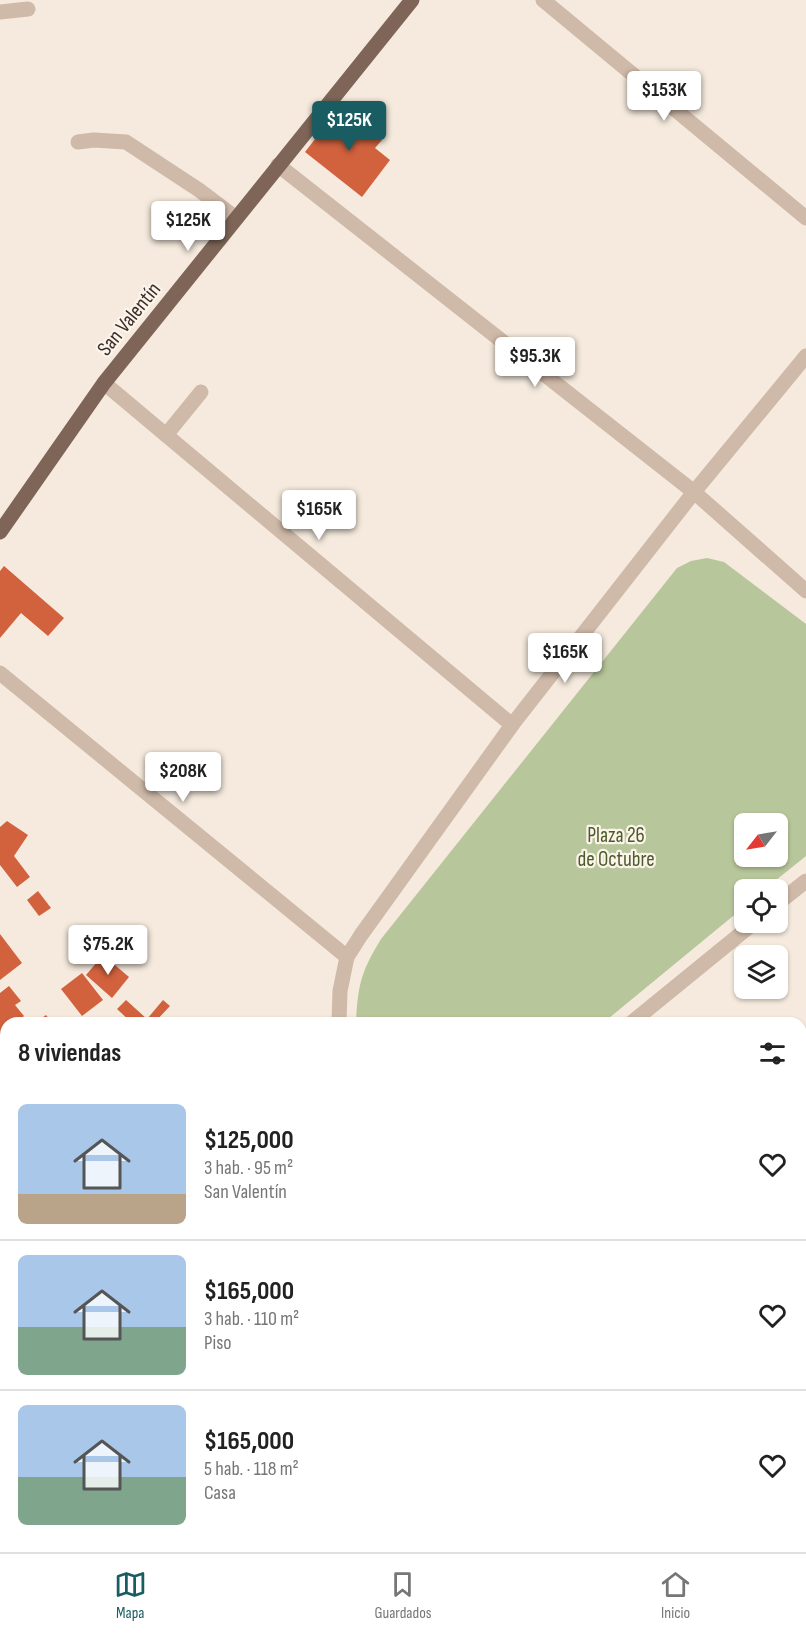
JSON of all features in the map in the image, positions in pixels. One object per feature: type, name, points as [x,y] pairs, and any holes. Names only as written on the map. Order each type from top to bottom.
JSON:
[{"type":"main road","name":"San Valentín","points":[[0,532],[104,383],[412,0]]},
{"type":"street","points":[[543,0],[806,218]]},
{"type":"street","points":[[0,12],[28,9]]},
{"type":"street","points":[[78,142],[94,140],[126,142],[199,190],[236,218]]},
{"type":"street","points":[[278,165],[694,492],[806,591]]},
{"type":"street","points":[[339,1017],[340,992],[347,957],[512,725],[694,492],[806,356]]},
{"type":"street","points":[[104,383],[512,725]]},
{"type":"street","points":[[166,435],[201,392]]},
{"type":"street","points":[[0,673],[347,957]]},
{"type":"street","points":[[788,895],[806,881]]},
{"type":"street","points":[[639,1017],[742,933]]},
{"type":"green space","name":"Plaza 26 de Octubre","points":[[707,558],[724,562],[806,624],[806,856],[777,879],[734,879],[734,915],[610,1017],[356,1017],[362,979],[381,939],[677,568],[691,561]]},
{"type":"building","points":[[339,108],[382,140],[375,148],[390,160],[362,197],[305,152]]},
{"type":"building","points":[[4,566],[64,618],[48,636],[21,613],[0,638],[0,571]]},
{"type":"building","points":[[7,821],[28,835],[14,856],[30,877],[17,887],[0,865],[0,827]]},
{"type":"building","points":[[38,891],[51,908],[39,916],[27,900]]},
{"type":"building","points":[[0,934],[22,963],[0,980]]},
{"type":"building","points":[[103,955],[129,977],[112,998],[86,975]]},
{"type":"building","points":[[82,973],[103,1000],[82,1016],[61,989]]},
{"type":"building","points":[[9,986],[21,1001],[15,1005],[24,1016],[0,1017],[0,993]]},
{"type":"building","points":[[126,1000],[145,1017],[126,1017],[117,1009]]},
{"type":"building","points":[[163,1000],[170,1006],[160,1017],[149,1017]]}]
